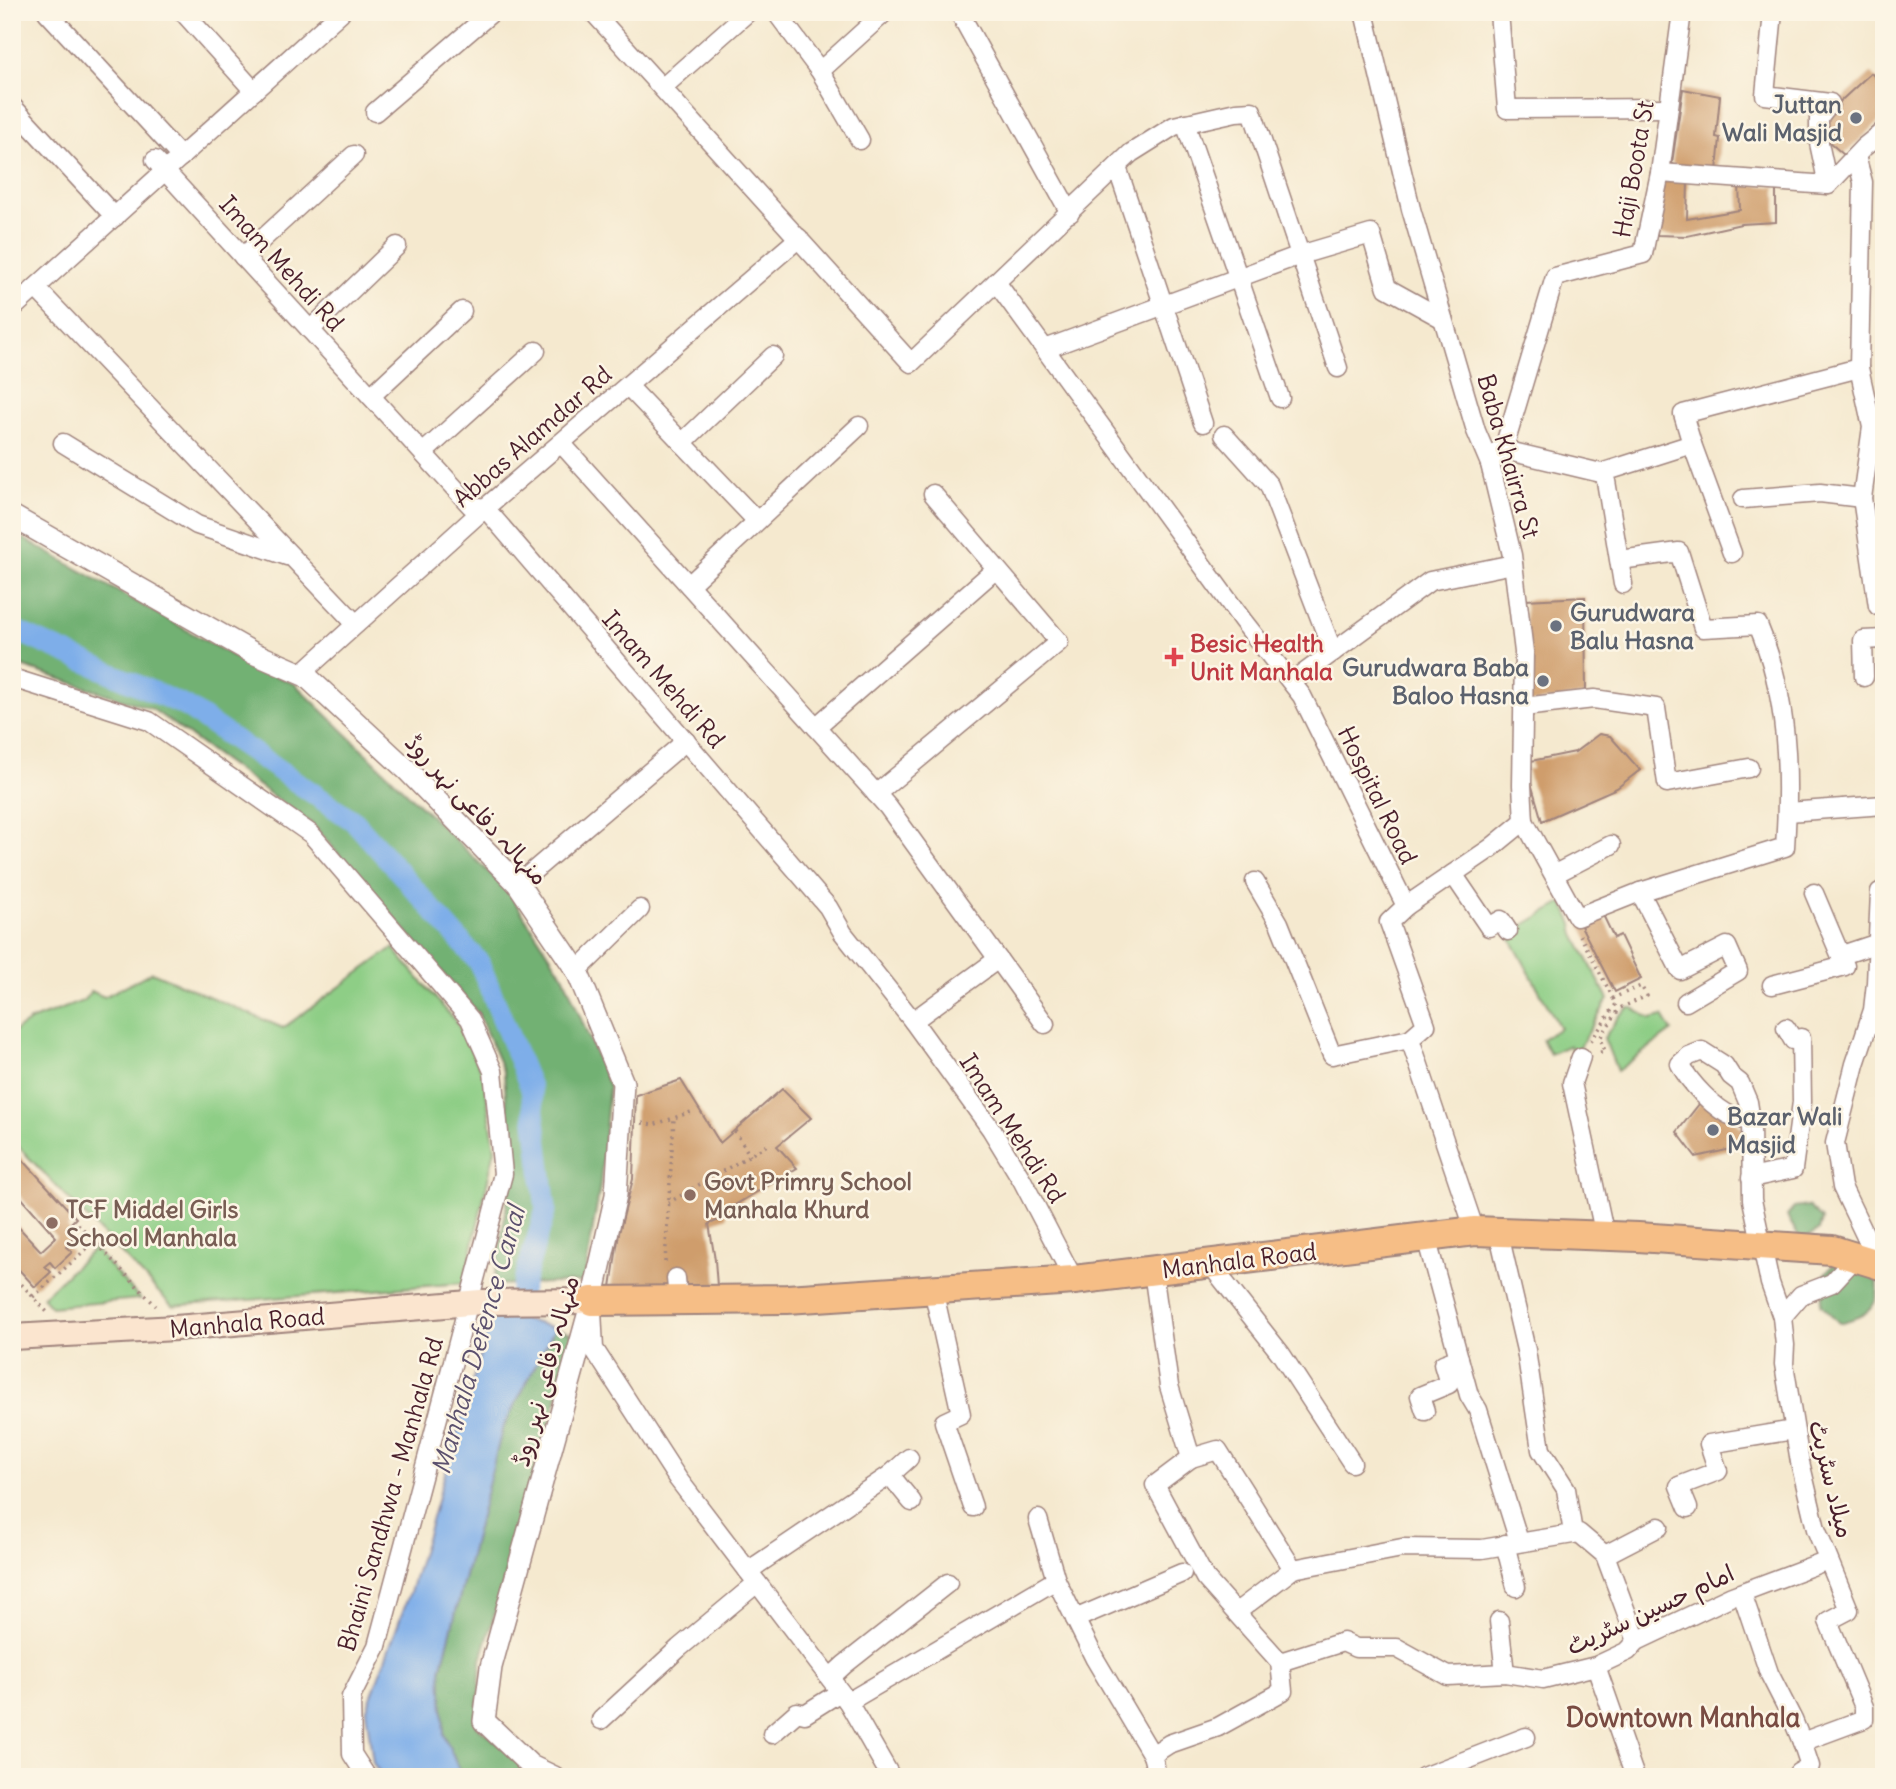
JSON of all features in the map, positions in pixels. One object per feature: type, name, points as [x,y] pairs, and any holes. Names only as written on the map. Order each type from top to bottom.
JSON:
[{"type":"main road","name":"Manhala Road","points":[[12,1337],[176,1328],[475,1302],[581,1301],[673,1282],[787,1299],[1074,1280],[1486,1231],[1832,1250],[1873,1263]]},
{"type":"street","points":[[47,12],[181,157]]},
{"type":"street","points":[[183,12],[254,91]]},
{"type":"street","points":[[12,309],[114,217],[160,166],[181,157],[341,12]]},
{"type":"street","points":[[375,113],[492,12]]},
{"type":"street","points":[[593,12],[911,363],[1131,153],[1174,126],[1252,111],[1338,368]]},
{"type":"street","points":[[662,88],[748,12]]},
{"type":"street","points":[[776,12],[820,71],[860,140]]},
{"type":"street","points":[[820,71],[885,12]]},
{"type":"street","points":[[959,12],[1070,213]]},
{"type":"street","name":"Baba Khairra St","points":[[1364,12],[1411,209],[1443,319],[1476,431],[1495,457],[1524,652],[1524,821]]},
{"type":"street","points":[[1499,12],[1507,109],[1668,108]]},
{"type":"street","name":"Haji Boota St","points":[[1495,457],[1506,441],[1555,277],[1643,254],[1660,173],[1682,12]]},
{"type":"street","points":[[1773,12],[1765,95],[1830,103],[1819,117],[1819,143],[1828,185]]},
{"type":"street","points":[[12,106],[114,217]]},
{"type":"street","points":[[1185,123],[1280,398]]},
{"type":"street","points":[[1828,185],[1884,131]]},
{"type":"street","points":[[243,257],[354,155]]},
{"type":"street","points":[[1856,156],[1863,182],[1859,368],[1878,429],[1863,498],[1878,606],[1884,606]]},
{"type":"street","name":"Imam Mehdi Rd","points":[[160,166],[471,506],[485,508],[828,907],[843,933],[913,1021],[991,1129],[1022,1180],[1074,1280]]},
{"type":"street","points":[[1117,167],[1203,423]]},
{"type":"street","points":[[1660,173],[1828,185]]},
{"type":"street","points":[[1045,349],[1300,255],[1371,234],[1387,288],[1443,319]]},
{"type":"street","name":"Abbas Alamdar Rd","points":[[301,674],[485,508],[799,238]]},
{"type":"street","points":[[310,330],[397,246]]},
{"type":"street","name":"Hospital Road","points":[[996,282],[1243,621],[1302,696],[1406,906]]},
{"type":"street","points":[[36,288],[356,624]]},
{"type":"street","points":[[370,396],[462,311]]},
{"type":"street","points":[[423,453],[536,351]]},
{"type":"street","points":[[682,443],[773,356]]},
{"type":"street","points":[[1732,553],[1683,414],[1859,368]]},
{"type":"street","points":[[628,386],[757,521]]},
{"type":"street","points":[[689,585],[859,426]]},
{"type":"street","points":[[1224,435],[1269,485],[1333,652]]},
{"type":"street","points":[[63,443],[197,525],[292,557]]},
{"type":"street","points":[[561,443],[876,794],[1045,1024]]},
{"type":"street","points":[[1495,457],[1601,473],[1692,444]]},
{"type":"street","points":[[1606,481],[1623,584]]},
{"type":"street","points":[[876,794],[1059,642],[933,494]]},
{"type":"street","points":[[1743,499],[1820,494],[1863,498]]},
{"type":"street","name":"منہالہ دفاعی نہر روڈ","points":[[12,516],[253,653],[306,676],[406,769],[518,884],[577,971],[623,1083],[616,1195],[581,1301],[491,1667],[484,1721],[531,1766],[554,1777]]},
{"type":"street","points":[[1255,882],[1279,923],[1332,1055],[1410,1039],[1426,1025],[1389,922],[1406,906],[1491,848],[1524,821],[1577,917],[1640,892],[1785,847],[1788,812],[1785,720],[1758,625],[1703,628],[1679,552],[1620,561]]},
{"type":"street","points":[[1292,682],[1430,581],[1513,564]]},
{"type":"street","points":[[817,727],[996,569]]},
{"type":"street","points":[[1864,677],[1863,640],[1884,639]]},
{"type":"street","name":"Bhaini Sandhwa - Manhala Rd","points":[[12,678],[149,721],[311,834],[470,1019],[493,1071],[503,1174],[475,1302],[377,1646],[351,1697],[352,1754],[367,1777]]},
{"type":"street","points":[[1523,707],[1594,699],[1656,708],[1667,783],[1749,768]]},
{"type":"street","points":[[518,884],[686,741]]},
{"type":"street","points":[[1788,812],[1884,804]]},
{"type":"street","points":[[1555,874],[1611,845]]},
{"type":"street","points":[[1453,874],[1489,927],[1501,920],[1508,931]]},
{"type":"street","points":[[1782,1317],[1801,1295],[1873,1263],[1842,1187],[1835,1143],[1855,1063],[1873,1010],[1881,941],[1880,892],[1884,890]]},
{"type":"street","points":[[1640,892],[1679,971],[1727,946],[1738,971],[1686,1002]]},
{"type":"street","points":[[1772,985],[1845,966],[1814,893]]},
{"type":"street","points":[[577,971],[640,909]]},
{"type":"street","points":[[1842,955],[1881,941]]},
{"type":"street","points":[[913,1021],[998,959]]},
{"type":"street","points":[[1751,1178],[1793,1168],[1802,1102],[1801,1038],[1793,1040],[1786,1028]]},
{"type":"street","points":[[1410,1039],[1486,1231],[1526,1350],[1541,1450],[1566,1489],[1573,1533]]},
{"type":"street","points":[[1581,1057],[1572,1083],[1605,1236]]},
{"type":"street","name":"میلاد سٹریٹ","points":[[1751,1121],[1752,1200],[1770,1283],[1782,1317],[1784,1364],[1794,1430],[1816,1530],[1849,1610],[1828,1621],[1865,1714],[1864,1719],[1802,1742]]},
{"type":"street","points":[[1426,1237],[1469,1395],[1478,1410],[1512,1543],[1517,1587]]},
{"type":"street","points":[[1210,1264],[1281,1354],[1352,1463]]},
{"type":"street","points":[[1153,1271],[1169,1386],[1191,1458]]},
{"type":"street","points":[[933,1289],[961,1414],[944,1422],[973,1507]]},
{"type":"street","points":[[581,1301],[594,1349],[678,1479],[839,1691],[891,1777]]},
{"type":"street","points":[[1425,1411],[1420,1396],[1450,1384],[1443,1364],[1459,1359]]},
{"type":"street","points":[[1688,1508],[1679,1486],[1718,1471],[1709,1444],[1794,1430]]},
{"type":"street","points":[[1152,1755],[1169,1744],[1218,1727],[1283,1690],[1280,1662],[1205,1578],[1155,1485],[1191,1458],[1218,1450],[1293,1569]]},
{"type":"street","points":[[601,1720],[753,1577],[909,1458]]},
{"type":"street","points":[[890,1475],[912,1502]]},
{"type":"street","points":[[1038,1519],[1056,1580],[1095,1659],[1152,1755],[1155,1766],[1148,1777]]},
{"type":"street","points":[[1605,1555],[1659,1527]]},
{"type":"street","points":[[1238,1611],[1293,1569],[1402,1548],[1482,1549],[1579,1533],[1605,1555],[1637,1641]]},
{"type":"street","name":"امام حسین سٹریٹ","points":[[1280,1662],[1343,1642],[1356,1648],[1398,1648],[1448,1676],[1505,1673],[1543,1679],[1596,1666],[1628,1651],[1637,1641],[1742,1593],[1828,1560]]},
{"type":"street","points":[[1075,1619],[1182,1573]]},
{"type":"street","points":[[772,1734],[796,1713],[805,1714],[839,1691],[1056,1580]]},
{"type":"street","points":[[839,1691],[844,1665],[948,1583]]},
{"type":"street","points":[[1742,1593],[1769,1673],[1802,1742],[1810,1766],[1798,1773],[1799,1777]]},
{"type":"street","points":[[1499,1621],[1505,1673]]},
{"type":"street","points":[[1596,1666],[1635,1777]]},
{"type":"street","points":[[1423,1777],[1527,1737]]},
{"type":"path","points":[[1577,929],[1620,1008]]},
{"type":"path","points":[[1581,1057],[1605,1051],[1600,1038],[1620,1008],[1647,996],[1641,986],[1614,999]]},
{"type":"path","points":[[1581,1057],[1616,1004]]},
{"type":"path","points":[[642,1123],[653,1125],[691,1112]]},
{"type":"path","points":[[673,1282],[668,1203],[674,1118]]},
{"type":"path","points":[[735,1131],[750,1156]]},
{"type":"path","points":[[668,1203],[769,1144]]},
{"type":"path","points":[[78,1224],[176,1328]]},
{"type":"path","points":[[33,1297],[95,1242]]},
{"type":"path","points":[[12,1274],[48,1313]]},
{"type":"green space","points":[[12,532],[247,664],[295,684],[507,890],[564,977],[609,1087],[600,1186],[584,1282],[493,1285],[512,1175],[504,1073],[478,1013],[312,824],[152,709],[12,663]]},
{"type":"green space","points":[[1563,903],[1575,935],[1608,999],[1574,1057],[1570,1045],[1550,1054],[1542,1039],[1560,1028],[1508,934]]},
{"type":"green space","points":[[393,948],[457,1023],[483,1074],[495,1149],[464,1283],[172,1306],[12,1140],[12,1033],[30,1021],[83,1001],[91,991],[104,997],[152,972],[283,1028]]},
{"type":"green space","points":[[1628,1008],[1633,1008],[1651,1019],[1663,1016],[1672,1031],[1617,1071],[1604,1038]]},
{"type":"green space","points":[[1808,1206],[1822,1219],[1819,1230],[1809,1236],[1799,1237],[1787,1216],[1794,1208]]},
{"type":"green space","points":[[94,1249],[140,1299],[51,1307],[42,1297]]},
{"type":"green space","points":[[1834,1263],[1867,1270],[1875,1277],[1878,1288],[1870,1309],[1860,1316],[1839,1323],[1821,1304],[1825,1274]]},
{"type":"green space","points":[[555,1328],[576,1335],[481,1660],[477,1726],[539,1777],[462,1777],[444,1735],[441,1671],[502,1430]]},
{"type":"water","points":[[493,1311],[555,1328],[502,1430],[441,1670],[444,1735],[462,1777],[383,1777],[373,1763],[366,1711],[411,1589]]},
{"type":"building","points":[[1871,73],[1884,86],[1884,117],[1844,155],[1820,134],[1820,120]]},
{"type":"building","points":[[1683,89],[1720,96],[1716,137],[1720,138],[1717,171],[1677,167],[1672,163]]},
{"type":"building","points":[[1658,180],[1688,181],[1687,219],[1740,210],[1739,184],[1776,187],[1776,222],[1741,224],[1687,236],[1657,235]]},
{"type":"building","name":"Gurudwara Balu Hasna","points":[[1585,597],[1586,695],[1529,703],[1525,600]]},
{"type":"building","points":[[1599,734],[1610,736],[1640,770],[1617,788],[1542,821],[1527,769],[1532,769],[1531,761],[1575,752]]},
{"type":"building","points":[[1603,915],[1614,938],[1620,935],[1641,979],[1615,992],[1581,926]]},
{"type":"building","name":"Govt Primry School Manhala Khurd","points":[[681,1080],[720,1143],[782,1089],[811,1118],[777,1146],[797,1168],[725,1211],[727,1217],[709,1224],[717,1286],[611,1287],[619,1233],[633,1179],[636,1095]]},
{"type":"building","points":[[1703,1099],[1747,1131],[1749,1145],[1696,1157],[1677,1132]]},
{"type":"building","points":[[14,1150],[76,1218],[67,1227],[72,1241],[66,1247],[72,1252],[55,1268],[50,1262],[45,1266],[51,1272],[35,1287],[12,1262],[12,1220],[41,1251],[56,1237],[19,1195],[12,1201]]},
{"type":"waterway","name":"Manhala Defence Canal","points":[[12,629],[185,706],[355,822],[479,962],[531,1089],[546,1209],[505,1343]]},
{"type":"place","name":"Juttan Wali Masjid","points":[[1856,118]]},
{"type":"place","name":"Gurudwara Balu Hasna","points":[[1556,626]]},
{"type":"place","name":"Besic Health Unit Manhala","points":[[1174,657]]},
{"type":"place","name":"Gurudwara Baba Baloo Hasna","points":[[1543,681]]},
{"type":"place","name":"Bazar Wali Masjid","points":[[1713,1130]]},
{"type":"place","name":"Govt Primry School Manhala Khurd","points":[[690,1195]]},
{"type":"place","name":"TCF Middel Girls School Manhala","points":[[52,1223]]},
{"type":"district","name":"Downtown Manhala","points":[[1683,1717]]}]
